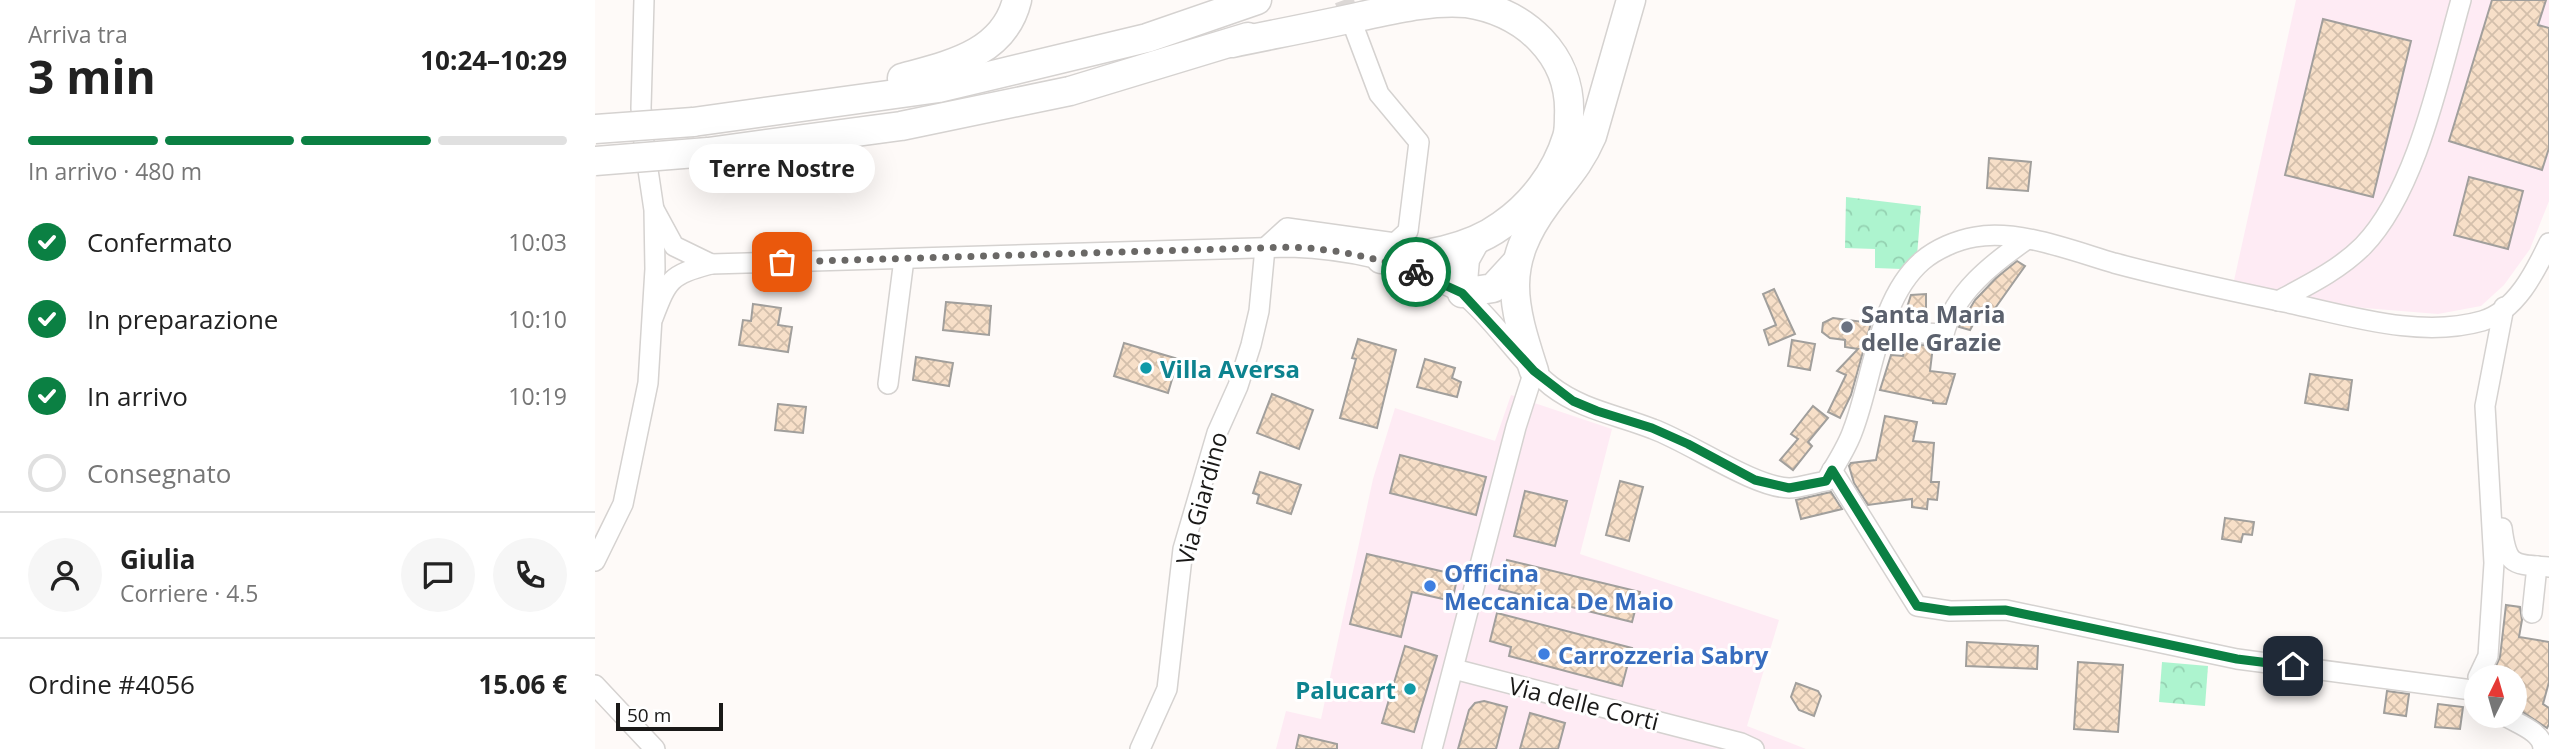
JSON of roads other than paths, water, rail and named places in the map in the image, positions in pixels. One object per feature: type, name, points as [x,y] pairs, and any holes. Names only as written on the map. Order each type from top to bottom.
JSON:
[{"type":"highway","points":[[809,106],[953,63],[985,48],[1012,19],[1017,0]]},
{"type":"highway","points":[[595,129],[693,122],[939,88],[1147,38],[1257,0]]},
{"type":"highway","points":[[1534,371],[1518,323],[1514,292],[1516,263],[1524,240],[1534,223],[1583,157],[1592,136],[1631,0]]},
{"type":"highway","points":[[1232,43],[1437,2],[1464,2],[1485,6],[1532,30],[1550,48],[1565,74],[1570,102],[1568,135],[1560,158],[1530,201],[1501,226],[1475,241],[1416,257],[1381,259]]},
{"type":"highway","points":[[595,161],[708,152],[901,126],[1070,91],[1232,43],[1353,12]]},
{"type":"highway","points":[[1475,241],[1465,259],[1462,293],[1493,288],[1506,277],[1516,263]]},
{"type":"street","points":[[595,561],[623,504],[648,383],[653,318],[655,210],[641,108],[644,0]]},
{"type":"street","points":[[2278,300],[2329,274],[2364,245],[2389,211],[2411,169],[2461,0]]},
{"type":"street","points":[[1265,248],[1287,228],[1395,243],[1408,231],[1419,142],[1379,94],[1353,12]]},
{"type":"street","points":[[655,210],[674,246],[711,264]]},
{"type":"street","points":[[653,318],[665,287],[683,271],[711,264],[1323,248],[1381,259],[1430,276],[1462,293],[1534,371],[1573,401],[1676,439],[1755,480],[1789,488],[1826,481],[1853,431],[1895,298],[1922,261],[1946,246],[1975,237],[2027,240],[2157,275],[2379,321],[2433,328],[2484,320],[2519,297],[2549,243]]},
{"type":"street","points":[[1883,331],[1944,334],[1947,321],[1956,305],[1971,287],[2002,257],[2027,240]]},
{"type":"street","points":[[655,259],[674,246]]},
{"type":"street","name":"Via Giardino","points":[[1140,749],[1167,689],[1183,549],[1217,433],[1238,386],[1251,345],[1259,311],[1265,248]]},
{"type":"street","points":[[655,259],[683,271]]},
{"type":"street","points":[[888,384],[904,259]]},
{"type":"street","points":[[2484,665],[2488,656],[2494,563],[2485,406],[2504,307]]},
{"type":"street","points":[[1432,749],[1516,427],[1534,371]]},
{"type":"street","points":[[1832,470],[1917,606],[1950,611],[2005,610],[2237,659],[2464,684]]},
{"type":"street","points":[[2490,498],[2500,513],[2509,558],[2516,564],[2543,566],[2532,613]]},
{"type":"street","name":"Via delle Corti","points":[[1454,670],[1741,743],[1754,749]]},
{"type":"street","points":[[595,685],[655,749]]},
{"type":"street","points":[[2526,728],[2538,735],[2543,742],[2543,749]]},
{"type":"tunnel","points":[[1344,0],[1353,25]]},
{"type":"place","name":"Terre Nostre","points":[[782,262]]},
{"type":"place","name":"Santa Maria delle Grazie","points":[[1847,327]]},
{"type":"place","name":"Villa Aversa","points":[[1146,368]]},
{"type":"place","name":"Officina Meccanica De Maio","points":[[1430,586]]},
{"type":"place","name":"Carrozzeria Sabry","points":[[1544,654]]},
{"type":"place","name":"Palucart","points":[[1410,689]]}]
